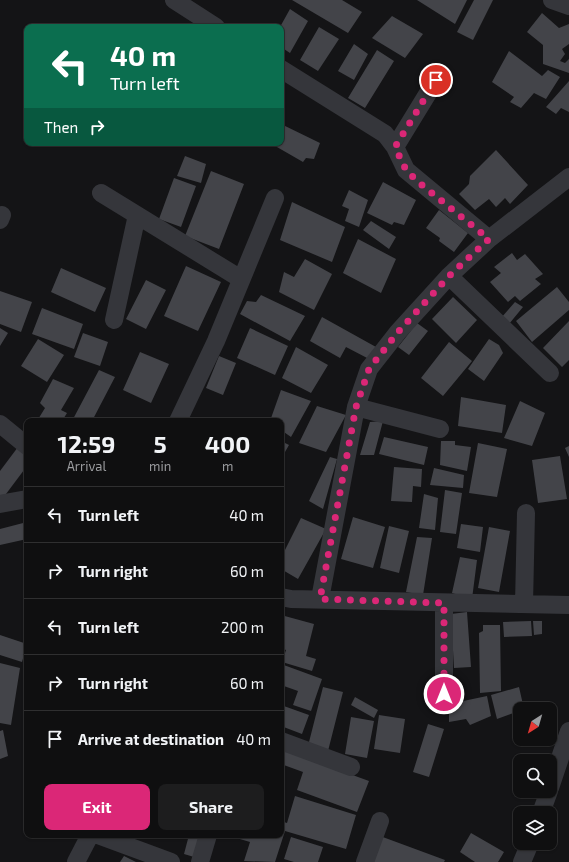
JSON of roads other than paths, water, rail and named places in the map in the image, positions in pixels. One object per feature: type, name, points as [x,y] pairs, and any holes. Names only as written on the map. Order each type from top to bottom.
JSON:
[{"type":"street","points":[[174,0],[211,24]]},
{"type":"street","points":[[552,0],[569,6]]},
{"type":"street","points":[[284,70],[385,134],[395,147],[406,170],[417,181],[489,239]]},
{"type":"street","points":[[395,147],[436,80]]},
{"type":"street","points":[[320,599],[356,407],[369,369],[398,332],[449,276],[489,239],[569,177]]},
{"type":"street","points":[[101,192],[241,279]]},
{"type":"street","points":[[179,418],[216,341],[275,198]]},
{"type":"street","points":[[114,320],[137,214]]},
{"type":"street","points":[[449,276],[550,373]]},
{"type":"street","points":[[356,407],[440,429]]},
{"type":"street","points":[[0,424],[24,444]]},
{"type":"street","points":[[0,504],[24,500]]},
{"type":"street","points":[[524,604],[526,513]]},
{"type":"street","points":[[284,598],[444,603],[569,605]]},
{"type":"street","points":[[444,603],[444,694]]},
{"type":"street","points":[[557,767],[569,731]]},
{"type":"street","points":[[284,742],[351,767]]},
{"type":"street","points":[[364,862],[380,821]]},
{"type":"street","points":[[76,862],[88,838]]},
{"type":"street","points":[[106,838],[171,862]]},
{"type":"street","points":[[200,862],[207,838]]},
{"type":"street","points":[[522,862],[527,850]]}]
